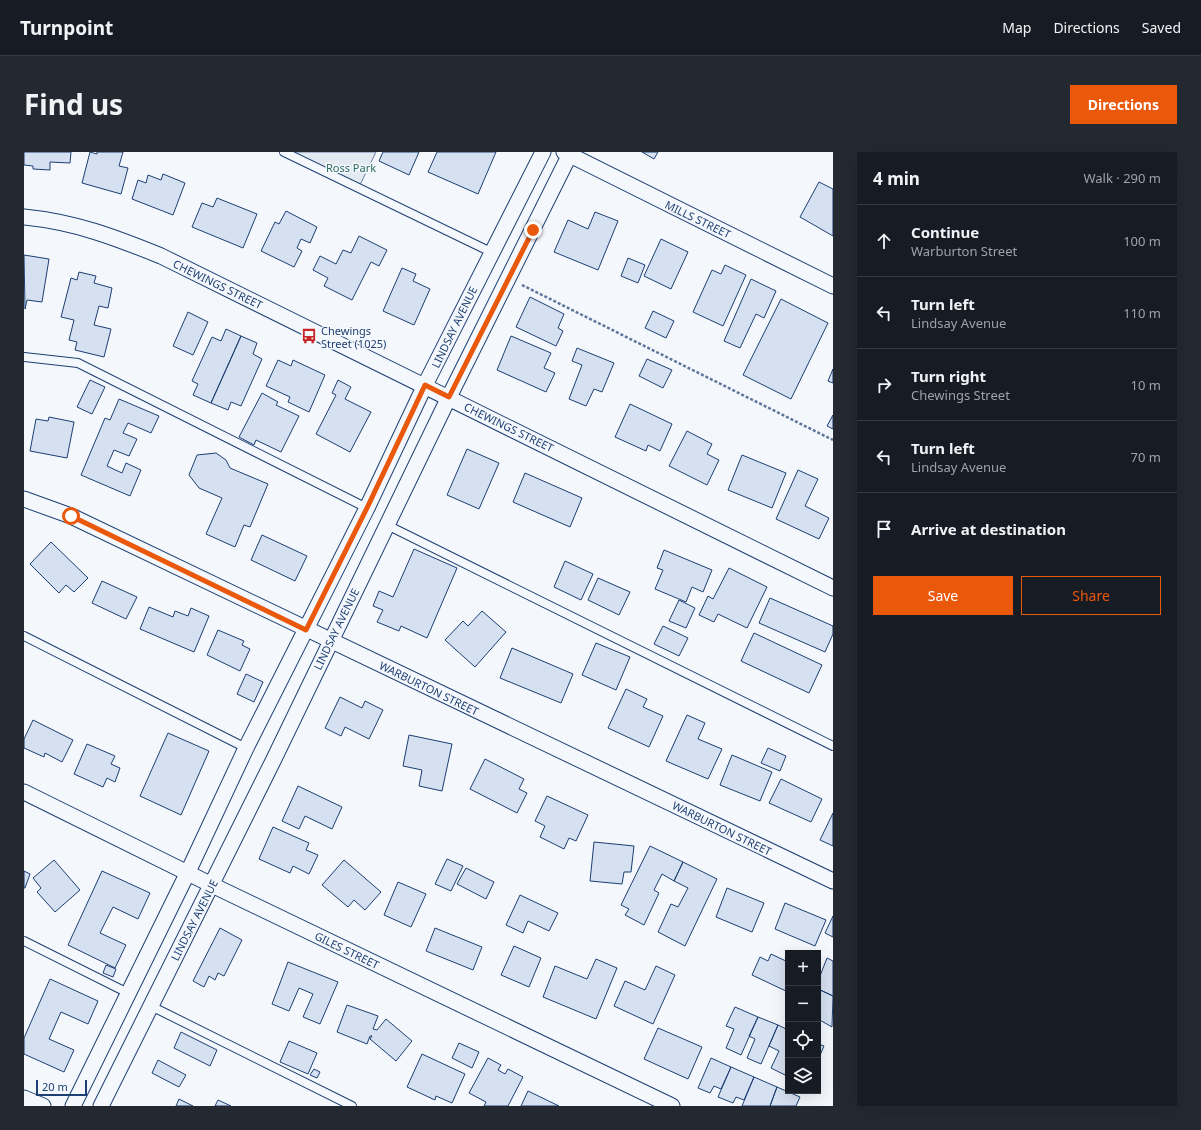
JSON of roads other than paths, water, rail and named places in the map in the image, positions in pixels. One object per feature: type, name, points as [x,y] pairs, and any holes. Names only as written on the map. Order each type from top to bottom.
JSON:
[{"type":"street","name":"LINDSAY AVENUE","points":[[73,1106],[188,872],[246,748],[367,508],[425,385],[491,252],[543,152]]},
{"type":"street","name":"LINDSAY AVENUE","points":[[101,1106],[212,885],[449,397],[509,279],[568,153]]},
{"type":"street","name":"MILLS STREET","points":[[568,153],[833,286]]},
{"type":"street","name":"CHEWINGS STREET","points":[[24,217],[56,220],[102,232],[161,256],[425,385],[833,588]]},
{"type":"street","name":"WARBURTON STREET","points":[[24,499],[71,516],[306,630],[833,881]]},
{"type":"street","name":"GILES STREET","points":[[24,792],[212,885],[672,1106]]},
{"type":"street","points":[[24,1098],[43,1106]]},
{"type":"lane","points":[[284,152],[491,252]]},
{"type":"lane","points":[[24,357],[78,363],[367,508]]},
{"type":"lane","points":[[387,525],[833,746]]},
{"type":"lane","points":[[24,636],[246,748]]},
{"type":"lane","points":[[24,941],[128,993]]},
{"type":"lane","points":[[151,1006],[352,1106]]},
{"type":"place","name":"Chewings Street (1025)","points":[[309,336]]},
{"type":"park label","name":"Ross Park","points":[[351,167]]}]
